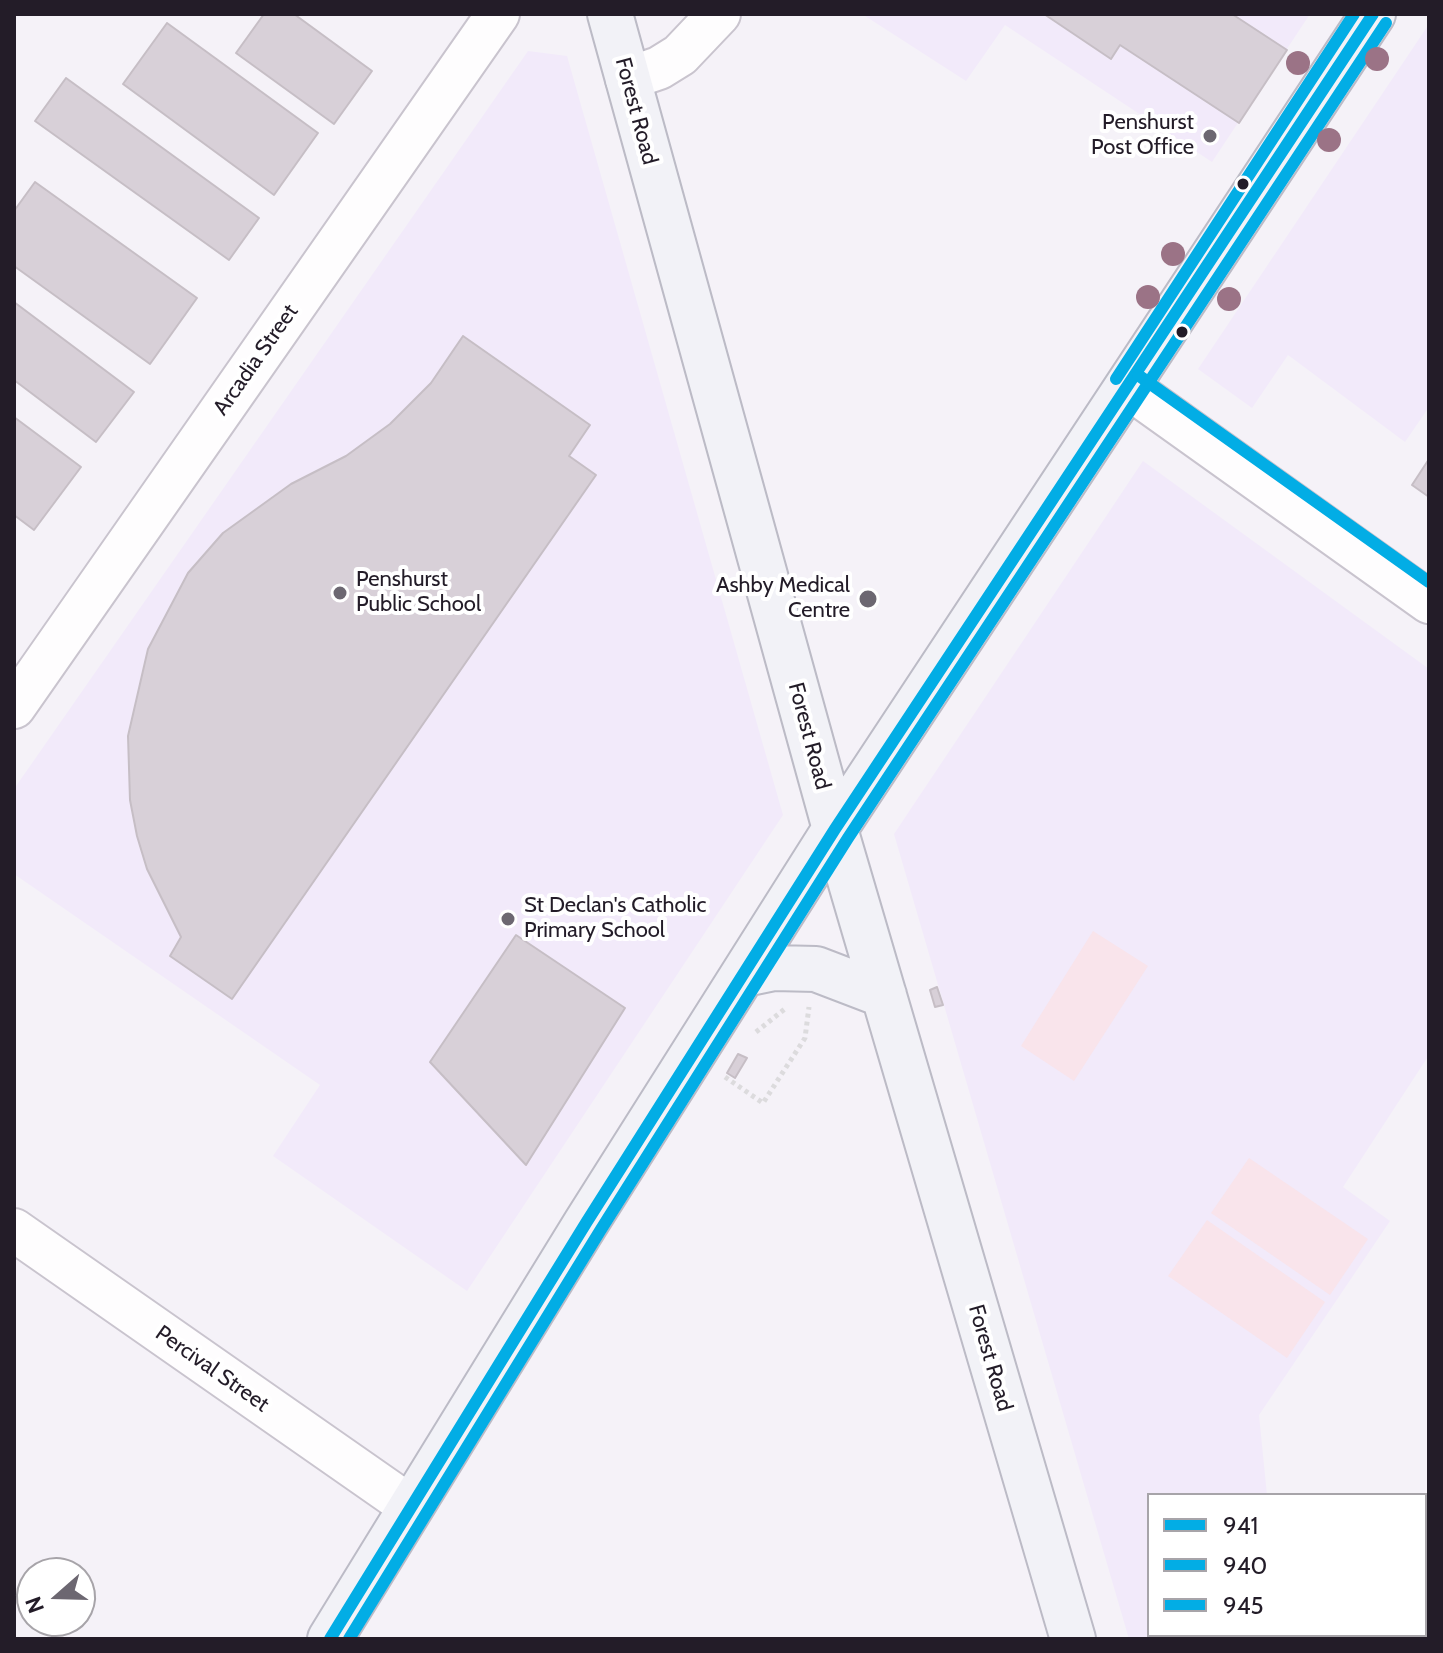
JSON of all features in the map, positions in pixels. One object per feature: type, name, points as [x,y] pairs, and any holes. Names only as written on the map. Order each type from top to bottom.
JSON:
[{"type":"main road","name":"Forest Road","points":[[610,14],[835,829],[1073,1639]]},
{"type":"main road","points":[[330,1639],[835,829],[1129,388],[1373,14]]},
{"type":"main road","points":[[745,974],[774,968],[816,969],[884,995]]},
{"type":"street","name":"Arcadia Street","points":[[14,707],[498,14]]},
{"type":"street","points":[[627,79],[659,68],[680,55],[719,14]]},
{"type":"street","points":[[1129,388],[1429,602]]},
{"type":"street","name":"Percival Street","points":[[14,1230],[411,1507]]},
{"type":"path","points":[[727,1063],[720,1074],[763,1103],[805,1038],[811,995]]},
{"type":"path","points":[[745,1042],[784,1009],[809,1003]]},
{"type":"shaded area","points":[[862,14],[1310,14],[1212,162],[1005,25],[966,81]]},
{"type":"shaded area","points":[[1429,24],[1429,407],[1405,442],[1288,355],[1252,408],[1198,369]]},
{"type":"shaded area","points":[[528,51],[567,56],[783,815],[467,1291],[273,1156],[320,1085],[14,874],[14,789]]},
{"type":"shaded area","points":[[1143,461],[1429,669],[1429,1055],[1343,1187],[1390,1221],[1259,1415],[1267,1493],[1147,1493],[1147,1637],[1216,1637],[1214,1639],[1129,1639],[894,834]]},
{"type":"shaded area","points":[[1093,931],[1148,966],[1074,1081],[1021,1046]]},
{"type":"shaded area","points":[[1249,1158],[1368,1239],[1330,1295],[1211,1213]]},
{"type":"shaded area","points":[[1207,1220],[1325,1302],[1287,1358],[1168,1276]]},
{"type":"building","points":[[264,14],[294,14],[372,71],[334,124],[236,53]]},
{"type":"building","points":[[1044,14],[1232,14],[1287,50],[1239,123],[1120,45],[1111,59]]},
{"type":"building","points":[[167,23],[318,133],[274,195],[123,84]]},
{"type":"building","points":[[66,78],[259,218],[229,260],[35,121]]},
{"type":"building","points":[[35,182],[197,298],[150,364],[14,266],[14,211]]},
{"type":"building","points":[[14,302],[134,392],[96,442],[14,380]]},
{"type":"building","points":[[463,336],[590,425],[569,456],[596,475],[232,999],[170,956],[181,937],[147,869],[137,836],[130,800],[128,736],[148,649],[188,573],[223,533],[291,484],[346,456],[390,424],[431,383]]},
{"type":"building","points":[[14,417],[81,467],[34,530],[14,515]]},
{"type":"building","points":[[1429,459],[1429,497],[1412,485]]},
{"type":"building","points":[[516,935],[625,1008],[526,1165],[430,1062]]},
{"type":"building","points":[[937,987],[943,1005],[935,1007],[930,990]]},
{"type":"building","points":[[738,1054],[747,1058],[735,1078],[727,1073]]},
{"type":"transit line","name":"945","points":[[1116,379],[1354,14]]},
{"type":"transit line","name":"941","points":[[330,1639],[586,1223],[835,829],[1373,14]]},
{"type":"transit line","name":"940","points":[[349,1639],[600,1231],[848,838],[1386,23]]},
{"type":"transit line","name":"945","points":[[1138,375],[1429,582]]},
{"type":"place","name":"Penshurst Post Office","points":[[1210,136]]},
{"type":"place","name":"Penshurst Public School","points":[[340,593]]},
{"type":"place","name":"Ashby Medical Centre","points":[[868,599]]},
{"type":"place","name":"St Declan's Catholic Primary School","points":[[508,919]]}]
